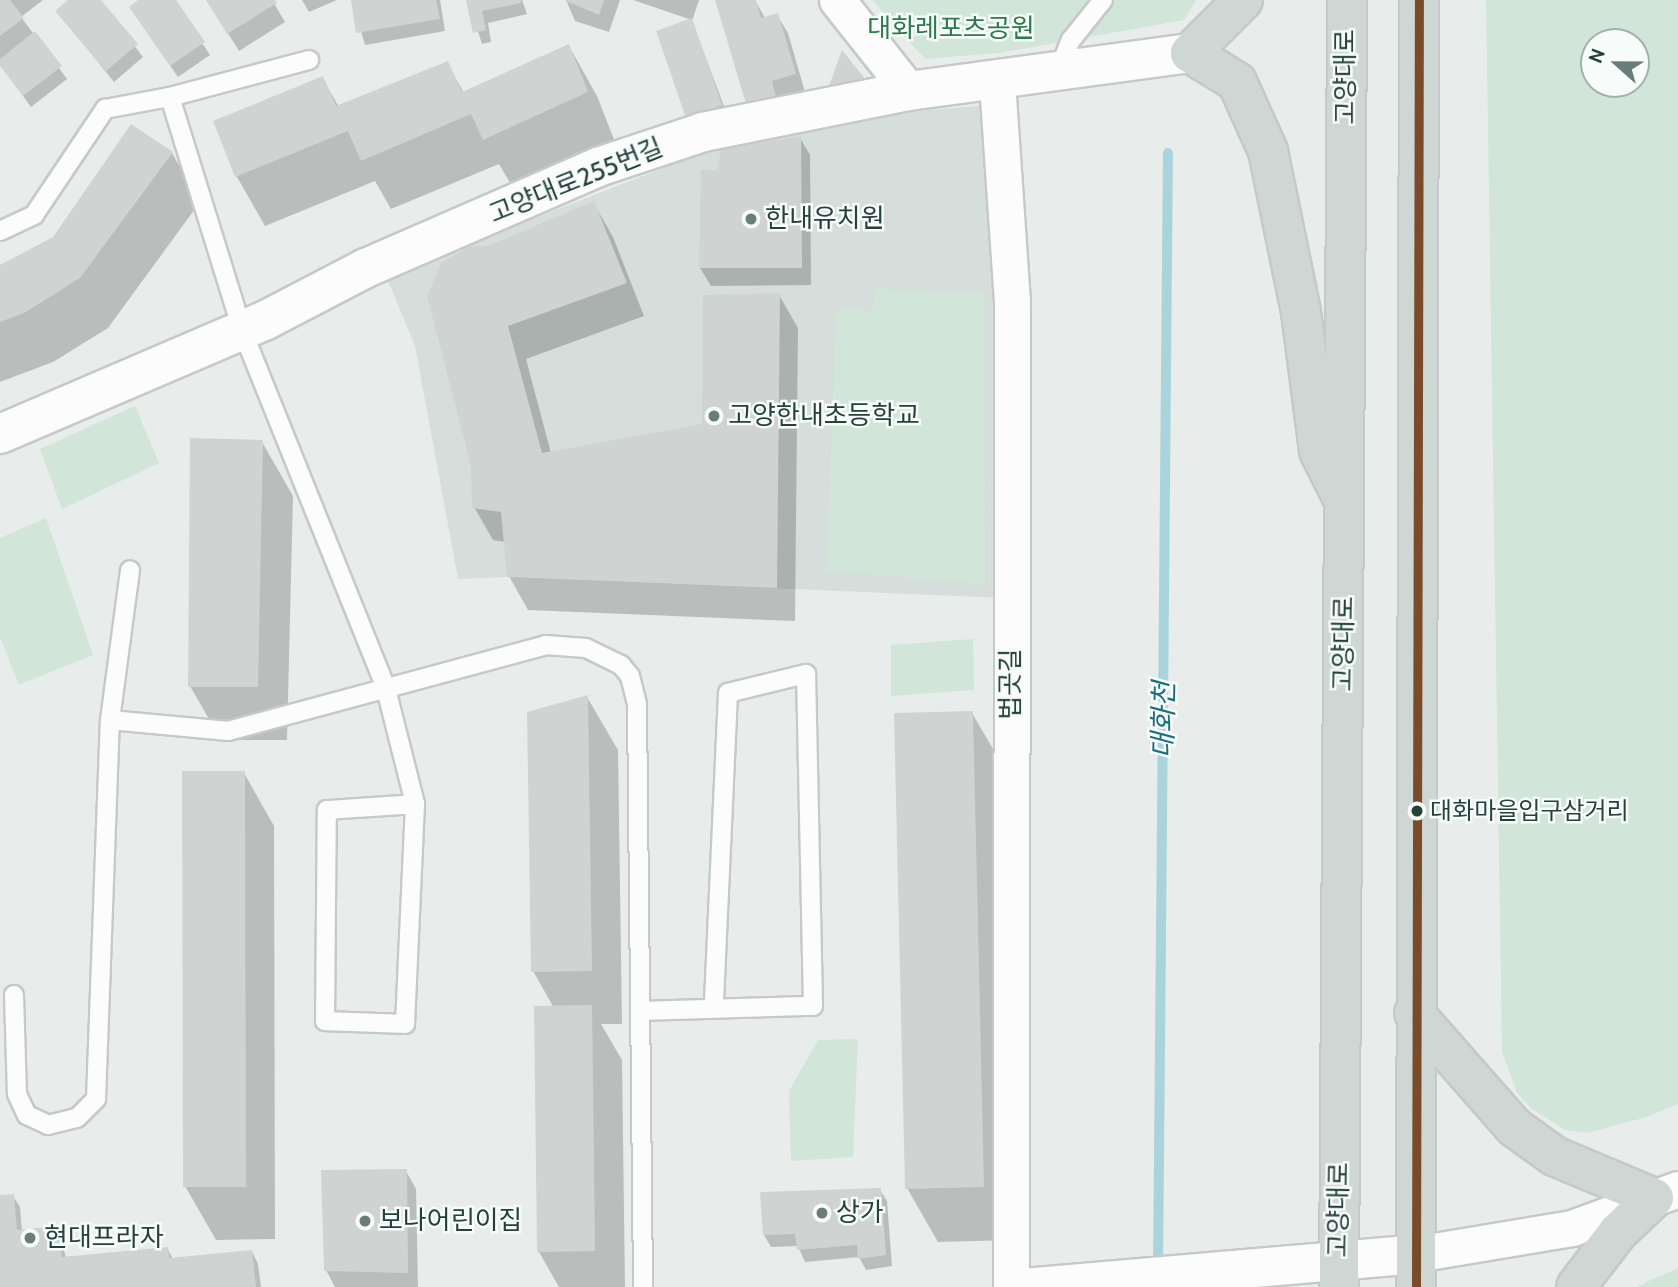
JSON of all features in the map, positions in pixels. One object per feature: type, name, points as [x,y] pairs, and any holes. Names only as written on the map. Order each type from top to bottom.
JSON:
[{"type":"main road","points":[[1243,0],[1190,53],[1237,82],[1268,151],[1301,312],[1319,451],[1346,504]]},
{"type":"main road","name":"고양대로","points":[[1339,1274],[1346,504],[1347,0]]},
{"type":"main road","points":[[1416,1270],[1414,1013],[1419,0]]},
{"type":"main road","points":[[1414,1013],[1514,1127],[1553,1156],[1666,1193]]},
{"type":"main road","points":[[1576,1287],[1619,1232],[1666,1193]]},
{"type":"street","points":[[837,0],[909,91]]},
{"type":"street","name":"고양대로255번길","points":[[0,434],[242,330],[366,268],[598,167],[703,132],[909,91],[1057,74],[1190,53]]},
{"type":"street","name":"법곳길","points":[[997,82],[1012,301],[1030,1287]]},
{"type":"street","points":[[1030,1287],[1265,1267],[1339,1274],[1416,1270],[1572,1228],[1666,1193]]},
{"type":"lane","points":[[1057,74],[1071,40],[1103,0]]},
{"type":"lane","points":[[0,231],[34,215],[105,109],[170,97],[309,60]]},
{"type":"lane","points":[[170,97],[242,330],[386,689],[415,804],[405,1024],[325,1021],[327,810],[415,804]]},
{"type":"lane","points":[[14,995],[17,1094],[27,1115],[48,1125],[77,1118],[96,1099],[110,720],[130,570]]},
{"type":"lane","points":[[110,720],[228,731],[546,645],[566,644],[595,652],[621,665],[630,677],[637,705],[643,1287]]},
{"type":"lane","points":[[640,1011],[813,1006],[806,674],[728,694],[714,1007]]},
{"type":"shaded area","name":"고양한내초등학교","points":[[989,105],[1005,598],[507,577],[458,579],[415,346],[386,276],[725,144],[904,112]]},
{"type":"green space","name":"대화레포츠공원","points":[[872,0],[1196,0],[1184,20],[999,53],[925,59]]},
{"type":"green space","points":[[1486,0],[1678,0],[1678,1104],[1647,1117],[1587,1133],[1565,1130],[1532,1109],[1517,1093],[1502,1052]]},
{"type":"green space","points":[[875,289],[984,293],[985,584],[827,571],[836,309],[872,311]]},
{"type":"green space","points":[[135,406],[159,463],[62,509],[40,449]]},
{"type":"green space","points":[[46,518],[93,655],[19,685],[0,637],[0,538]]},
{"type":"green space","points":[[973,639],[974,690],[891,696],[891,645]]},
{"type":"green space","points":[[858,1039],[853,1157],[791,1161],[789,1091],[818,1040]]},
{"type":"green space","points":[[1678,1268],[1678,1287],[1637,1287],[1655,1278]]},
{"type":"building","points":[[0,0],[10,0],[24,18],[0,36]]},
{"type":"building","points":[[68,0],[101,0],[138,44],[106,71],[55,11]]},
{"type":"building","points":[[138,0],[176,0],[205,42],[170,66],[129,7]]},
{"type":"building","points":[[206,0],[275,0],[277,3],[227,34]]},
{"type":"building","points":[[351,0],[436,0],[440,19],[356,33]]},
{"type":"building","points":[[466,0],[521,0],[521,3],[482,11],[486,30],[473,33]]},
{"type":"building","points":[[564,0],[604,0],[599,15]]},
{"type":"building","points":[[715,0],[756,0],[761,18],[778,13],[796,74],[772,81],[776,96],[746,104]]},
{"type":"building","points":[[692,18],[722,105],[686,118],[656,31]]},
{"type":"building","points":[[35,31],[62,66],[23,96],[0,66],[0,59]]},
{"type":"building","points":[[569,44],[588,92],[483,140],[471,114],[361,161],[348,131],[235,177],[213,121],[323,76],[336,106],[448,61],[462,92]]},
{"type":"building","points":[[842,50],[866,80],[829,86]]},
{"type":"building","points":[[131,124],[173,152],[80,278],[24,313],[0,322],[0,265],[53,237]]},
{"type":"building","name":"한내유치원","points":[[801,136],[802,268],[699,268],[701,170],[717,170],[721,149]]},
{"type":"building","points":[[594,201],[627,283],[508,326],[542,453],[702,424],[703,295],[780,293],[777,588],[507,577],[501,512],[472,508],[471,466],[427,296],[441,263],[471,246],[488,246]]},
{"type":"building","points":[[190,438],[263,440],[258,687],[188,687]]},
{"type":"building","points":[[588,695],[592,971],[531,972],[527,712]]},
{"type":"building","points":[[973,711],[984,1187],[905,1189],[894,713]]},
{"type":"building","points":[[182,771],[245,771],[246,1187],[183,1187]]},
{"type":"building","points":[[592,1005],[595,1251],[537,1252],[534,1006]]},
{"type":"building","name":"보나어린이집","points":[[407,1169],[408,1273],[324,1271],[321,1170]]},
{"type":"building","name":"상가","points":[[881,1188],[886,1255],[858,1259],[857,1245],[797,1250],[795,1234],[763,1235],[760,1192]]},
{"type":"building","name":"현대프라자","points":[[14,1194],[17,1230],[59,1226],[62,1257],[168,1247],[169,1258],[252,1250],[256,1287],[0,1287],[0,1195]]},
{"type":"waterway","name":"대화천","points":[[1158,1269],[1168,153]]},
{"type":"transit line","points":[[1416,1287],[1419,0]]},
{"type":"place","name":"한내유치원","points":[[751,219]]},
{"type":"place","name":"고양한내초등학교","points":[[714,416]]},
{"type":"place","name":"대화마을입구삼거리","points":[[1417,811]]},
{"type":"place","name":"상가","points":[[822,1213]]},
{"type":"place","name":"보나어린이집","points":[[365,1221]]},
{"type":"place","name":"현대프라자","points":[[30,1238]]}]
